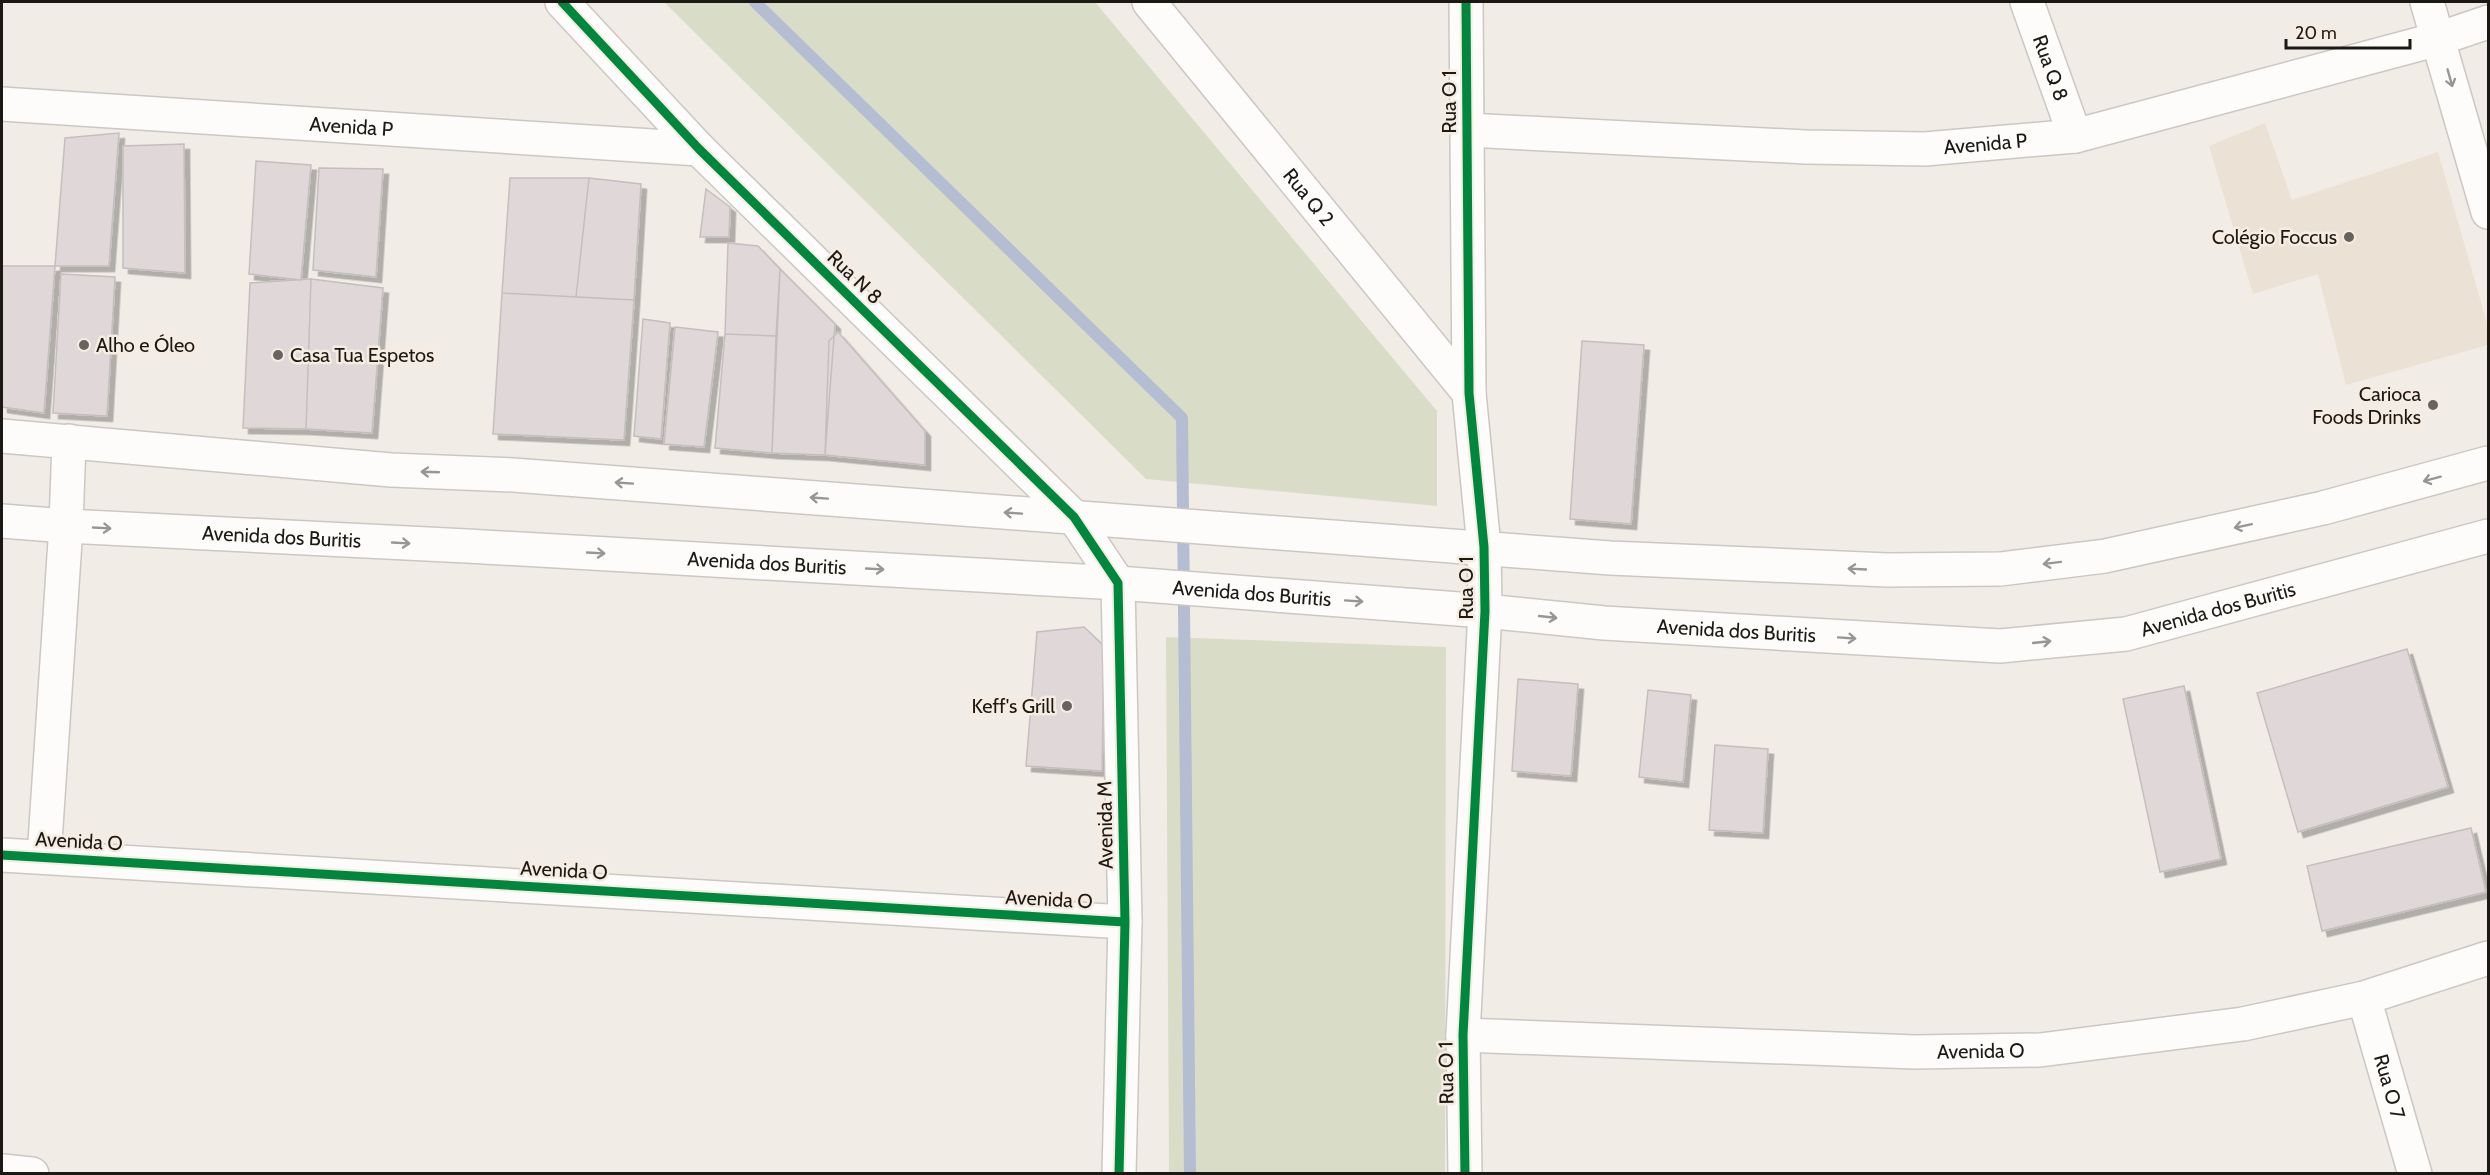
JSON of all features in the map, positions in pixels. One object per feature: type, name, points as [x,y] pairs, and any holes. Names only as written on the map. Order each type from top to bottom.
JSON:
[{"type":"street","name":"Rua N 8","points":[[562,2],[699,149],[1074,517],[1118,583]]},
{"type":"street","name":"Rua Q 2","points":[[1149,2],[1469,393]]},
{"type":"street","name":"Rua O 1","points":[[1465,1173],[1463,1035],[1485,611],[1484,548],[1469,393],[1466,2]]},
{"type":"street","name":"Rua Q 8","points":[[2027,2],[2074,136]]},
{"type":"street","points":[[2427,2],[2488,212]]},
{"type":"street","name":"Avenida P","points":[[1467,130],[1806,147],[1925,149],[2074,136],[2438,39],[2486,19]]},
{"type":"street","name":"Avenida P","points":[[2,104],[699,149]]},
{"type":"street","points":[[2,436],[391,470],[513,475],[1610,558],[1887,570],[2000,569],[2105,556],[2323,508],[2488,463]]},
{"type":"street","points":[[44,857],[66,526],[69,441]]},
{"type":"street","name":"Avenida dos Buritis","points":[[2,521],[1118,583],[1485,611],[1604,623],[2000,646],[2126,634],[2488,536]]},
{"type":"street","name":"Avenida M","points":[[1118,583],[1125,922],[1119,1173]]},
{"type":"street","name":"Avenida O","points":[[2,855],[1125,922]]},
{"type":"street","name":"Avenida O","points":[[1463,1035],[1915,1052],[2040,1050],[2243,1024],[2364,998],[2488,958]]},
{"type":"street","name":"Rua O 7","points":[[2364,998],[2415,1173]]},
{"type":"street","points":[[2,1172],[32,1173]]},
{"type":"shaded area","name":"Colégio Foccus","points":[[2265,123],[2292,200],[2438,152],[2488,327],[2488,345],[2346,385],[2318,274],[2253,294],[2209,146]]},
{"type":"green space","points":[[664,2],[1095,2],[1437,411],[1437,506],[1146,479]]},
{"type":"green space","points":[[1166,637],[1446,647],[1445,1173],[1169,1173]]},
{"type":"building","points":[[119,133],[109,266],[55,266],[65,138]]},
{"type":"building","points":[[184,144],[185,273],[123,268],[123,146]]},
{"type":"building","points":[[256,161],[311,165],[301,280],[249,274]]},
{"type":"building","points":[[319,168],[383,169],[376,277],[313,270]]},
{"type":"building","points":[[510,178],[589,178],[576,297],[502,293]]},
{"type":"building","points":[[589,178],[641,184],[634,300],[576,297]]},
{"type":"building","points":[[706,189],[730,207],[729,237],[700,237]]},
{"type":"building","points":[[728,243],[758,246],[780,269],[776,336],[725,334]]},
{"type":"building","points":[[2,266],[55,266],[44,413],[2,407]]},
{"type":"building","points":[[780,269],[835,324],[825,455],[772,453]]},
{"type":"building","name":"Alho e Óleo","points":[[61,274],[115,277],[107,416],[53,413]]},
{"type":"building","points":[[311,279],[383,288],[372,433],[306,429]]},
{"type":"building","name":"Casa Tua Espetos","points":[[311,279],[306,429],[243,428],[250,283]]},
{"type":"building","points":[[502,293],[634,300],[624,440],[493,434]]},
{"type":"building","points":[[643,319],[670,323],[661,439],[634,436]]},
{"type":"building","points":[[675,327],[718,332],[704,447],[664,444]]},
{"type":"building","points":[[838,332],[925,431],[925,465],[825,455],[829,341]]},
{"type":"building","points":[[725,334],[776,336],[772,453],[715,448]]},
{"type":"building","points":[[1582,341],[1644,345],[1631,524],[1570,519]]},
{"type":"building","name":"Keff's Grill","points":[[1084,627],[1104,646],[1102,771],[1026,766],[1037,632]]},
{"type":"building","points":[[2407,649],[2448,787],[2298,832],[2257,693]]},
{"type":"building","points":[[1518,679],[1578,684],[1571,776],[1512,771]]},
{"type":"building","points":[[2184,686],[2221,859],[2160,872],[2123,699]]},
{"type":"building","points":[[1648,690],[1691,695],[1683,782],[1639,777]]},
{"type":"building","points":[[1715,745],[1768,749],[1763,833],[1709,830]]},
{"type":"building","points":[[2471,828],[2486,892],[2322,931],[2307,866]]},
{"type":"waterway","points":[[755,2],[1182,418],[1190,1174]]},
{"type":"cycle path","points":[[562,2],[699,149],[1074,517],[1118,583],[1125,922],[1119,1174]]},
{"type":"cycle path","points":[[1465,1174],[1463,1035],[1485,611],[1484,547],[1469,393],[1466,2]]},
{"type":"cycle path","points":[[2,855],[1125,922]]},
{"type":"place","name":"Colégio Foccus","points":[[2349,237]]},
{"type":"place","name":"Alho e Óleo","points":[[84,345]]},
{"type":"place","name":"Casa Tua Espetos","points":[[278,355]]},
{"type":"place","name":"Carioca Foods Drinks","points":[[2433,405]]},
{"type":"place","name":"Keff's Grill","points":[[1067,706]]}]
